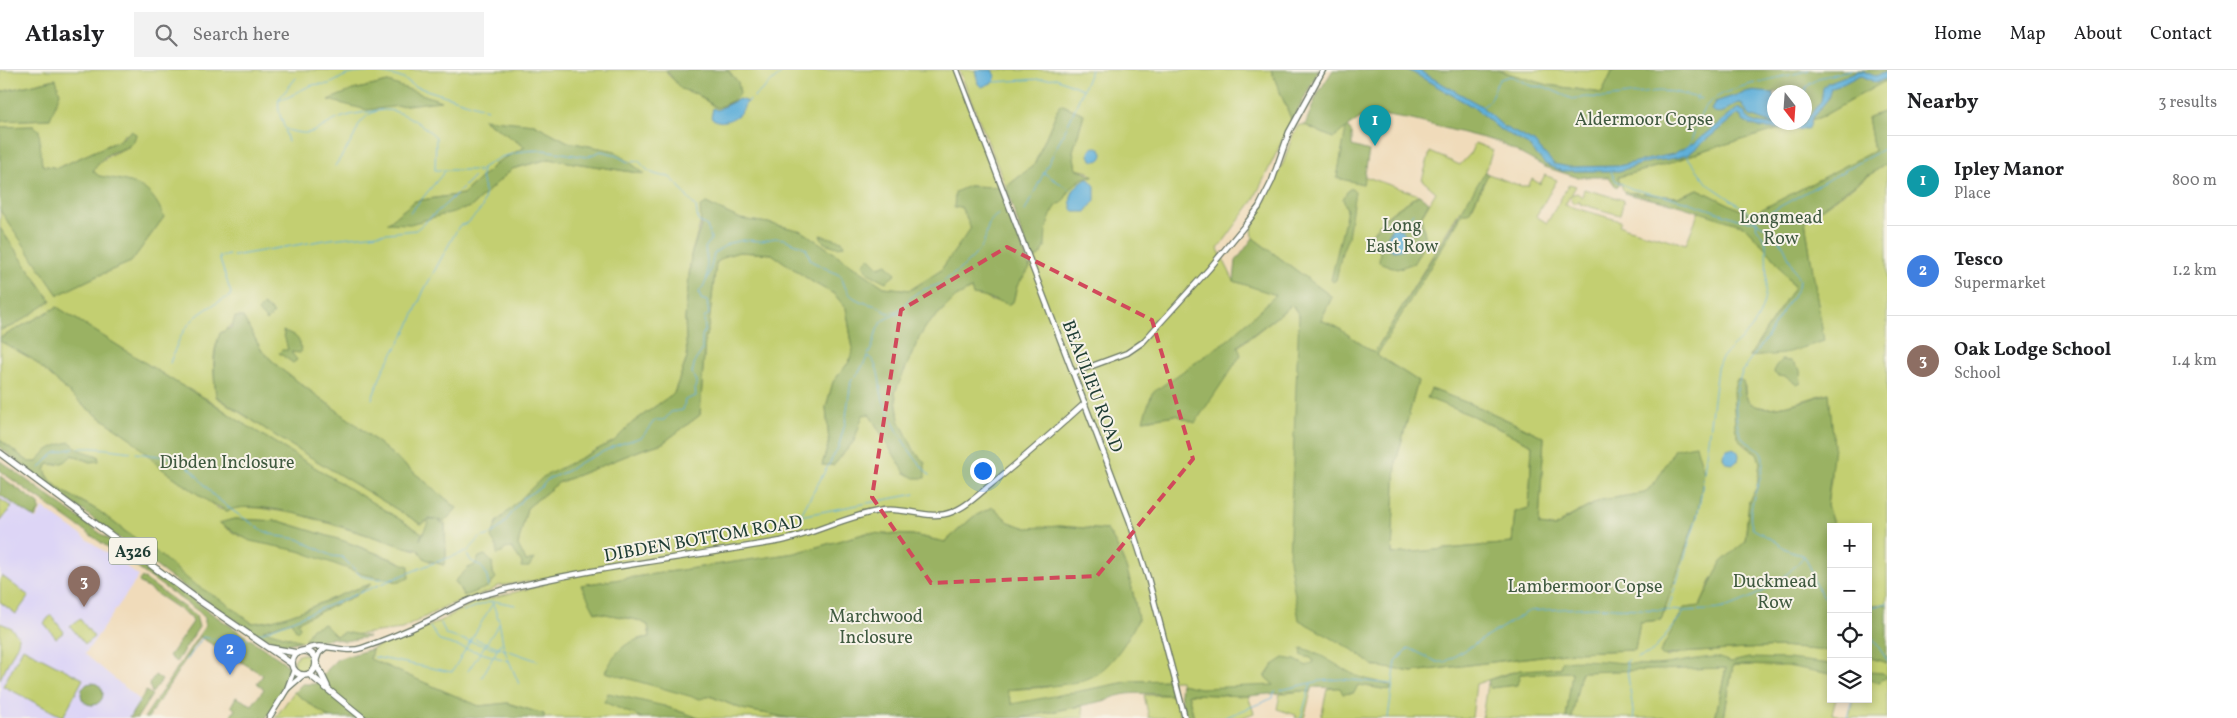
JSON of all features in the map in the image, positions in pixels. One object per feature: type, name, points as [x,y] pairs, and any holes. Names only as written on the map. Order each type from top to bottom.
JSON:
[{"type":"main road","name":"A326","points":[[0,453],[197,599],[293,667]]},
{"type":"main road","name":"A326","points":[[268,648],[300,652]]},
{"type":"main road","points":[[327,688],[310,652],[300,652],[293,658],[293,667],[327,688],[363,718]]},
{"type":"main road","points":[[306,674],[314,670],[316,662]]},
{"type":"street","name":"BEAULIEU ROAD","points":[[957,70],[1141,554],[1185,718]]},
{"type":"street","points":[[1073,373],[1127,353],[1143,342],[1193,287],[1246,224],[1259,207],[1272,181],[1290,132],[1323,70]]},
{"type":"street","name":"DIBDEN BOTTOM ROAD","points":[[300,652],[310,646],[347,650],[359,649],[408,630],[485,594],[572,575],[781,541],[814,532],[857,516],[884,510],[904,509],[932,515],[944,515],[975,498],[1084,403]]},
{"type":"street","points":[[316,662],[319,653],[326,647]]},
{"type":"street","points":[[269,718],[287,689],[293,667]]},
{"type":"street","points":[[287,689],[306,674]]},
{"type":"highlighted area","points":[[1007,247],[1152,320],[1193,459],[1097,576],[931,583],[872,497],[901,310]]},
{"type":"shaded area","points":[[0,496],[36,519],[43,508],[139,576],[85,654],[140,700],[129,718],[0,718]]},
{"type":"green space","points":[[0,70],[666,70],[668,75],[688,92],[697,94],[713,106],[724,106],[734,100],[732,74],[727,70],[955,70],[999,187],[969,186],[955,208],[961,207],[971,228],[941,271],[910,290],[884,287],[802,231],[740,219],[706,203],[691,255],[685,319],[687,358],[674,393],[632,423],[614,441],[573,462],[497,521],[518,544],[527,508],[558,483],[663,443],[700,415],[705,339],[709,324],[716,263],[726,256],[739,252],[772,254],[814,283],[834,294],[846,308],[853,349],[849,362],[833,382],[826,407],[829,442],[822,465],[834,465],[854,441],[863,414],[869,414],[895,453],[914,451],[899,420],[895,391],[927,325],[956,297],[971,289],[973,295],[985,297],[991,301],[1013,302],[1017,286],[1030,268],[1033,258],[1041,254],[1043,250],[1045,229],[1052,213],[1078,181],[1093,176],[1089,172],[1076,169],[1073,151],[1084,114],[1060,104],[1034,165],[1006,187],[959,70],[1271,70],[1292,121],[1253,201],[1218,249],[1234,281],[1277,295],[1144,420],[1176,415],[1238,347],[1292,305],[1299,315],[1353,650],[1374,666],[1412,672],[1574,652],[1635,650],[1640,622],[1661,620],[1698,512],[1656,481],[1645,493],[1601,500],[1565,519],[1555,527],[1539,525],[1544,437],[1481,408],[1431,389],[1428,398],[1473,416],[1532,445],[1529,508],[1515,512],[1512,543],[1392,554],[1396,462],[1418,381],[1377,355],[1463,212],[1472,208],[1488,174],[1521,186],[1528,186],[1532,179],[1540,184],[1545,175],[1557,180],[1536,216],[1547,223],[1569,184],[1576,186],[1571,195],[1577,193],[1582,197],[1584,189],[1624,200],[1620,215],[1580,204],[1580,202],[1573,203],[1570,196],[1565,205],[1621,221],[1619,225],[1625,228],[1686,244],[1699,211],[1744,226],[1772,255],[1794,287],[1749,357],[1823,341],[1805,220],[1887,163],[1887,604],[1872,605],[1872,523],[1833,523],[1827,505],[1831,479],[1829,393],[1792,404],[1765,408],[1755,405],[1747,399],[1745,386],[1737,379],[1734,396],[1736,420],[1743,445],[1757,453],[1760,462],[1757,487],[1749,501],[1745,542],[1711,581],[1700,606],[1666,657],[1681,653],[1779,647],[1827,651],[1827,703],[1835,703],[1832,714],[1849,718],[1724,718],[1733,665],[1781,666],[1775,664],[1552,668],[1508,673],[1476,684],[1472,718],[1321,718],[1327,689],[1358,685],[1390,690],[1358,679],[1296,687],[1181,689],[1180,680],[1132,681],[1012,705],[1006,690],[1048,687],[1114,657],[1138,620],[1128,573],[1114,540],[1107,530],[1060,526],[1027,529],[1009,522],[993,507],[973,517],[945,542],[913,535],[867,533],[795,553],[581,585],[596,612],[637,620],[648,625],[650,637],[638,639],[605,672],[709,696],[742,709],[789,718],[699,718],[664,706],[605,702],[642,718],[544,718],[544,714],[507,703],[479,706],[369,659],[373,648],[439,622],[472,603],[543,585],[542,580],[498,586],[491,591],[446,606],[402,629],[301,641],[262,630],[291,621],[297,631],[297,622],[355,596],[370,585],[297,613],[252,623],[183,577],[94,508],[62,490],[49,478],[45,470],[48,464],[56,465],[71,455],[90,462],[98,456],[80,450],[37,462],[29,462],[0,440],[0,341],[32,359],[85,407],[130,438],[161,468],[219,509],[227,511],[237,507],[259,508],[298,514],[416,550],[422,533],[57,307],[0,338],[0,330],[13,326],[51,301],[0,228],[0,210],[58,295],[131,262],[164,217],[121,180],[99,176],[93,171],[109,156],[129,147],[125,134],[120,140],[57,168],[42,165],[34,126],[0,127],[0,121],[50,119],[55,79],[0,92]],"holes":[[[388,82],[440,101],[329,100],[353,90]],[[484,120],[534,124],[568,142],[615,151],[644,174],[549,159],[512,169],[471,207],[388,223],[415,201],[463,194],[499,161],[525,147]],[[243,317],[262,351],[282,370],[354,423],[457,508],[445,521],[429,519],[421,524],[279,438],[216,397],[214,380],[214,353],[216,345],[224,331]],[[234,519],[279,521],[344,541],[400,562],[399,582],[361,572],[299,551],[248,539],[229,530],[220,523]],[[445,524],[446,556],[443,565],[429,561]],[[492,562],[493,573],[464,596],[455,581],[468,568]]]},
{"type":"green space","points":[[666,70],[727,70],[738,82],[740,93],[734,100],[717,108],[697,94],[681,89]]},
{"type":"green space","points":[[1271,70],[1319,70],[1292,121]]},
{"type":"green space","name":"Aldermoor Copse","points":[[1333,70],[1497,70],[1548,85],[1602,93],[1613,70],[1887,70],[1887,80],[1821,117],[1812,120],[1812,85],[1767,85],[1767,130],[1777,130],[1618,177],[1620,184],[1616,187],[1609,177],[1576,177],[1545,167],[1499,142],[1412,120],[1368,113],[1347,127],[1352,133],[1352,146],[1369,151],[1363,184],[1337,178],[1346,128],[1333,138],[1305,125],[1317,95]]},
{"type":"green space","points":[[1497,70],[1613,70],[1602,93],[1548,85]]},
{"type":"green space","points":[[56,79],[60,93],[50,119],[0,121],[0,92]]},
{"type":"green space","points":[[1887,80],[1887,111],[1868,117],[1874,151],[1751,215],[1698,189],[1678,197],[1624,192],[1618,177],[1667,164],[1705,150],[1775,130],[1812,130],[1812,120],[1821,117]]},
{"type":"green space","points":[[388,82],[441,101],[367,110],[328,100],[353,90]]},
{"type":"green space","points":[[1060,104],[1084,114],[1073,151],[1076,169],[1094,176],[1078,181],[1062,203],[1058,204],[1047,225],[1045,248],[1038,257],[1033,258],[1021,233],[1006,187],[1034,165]]},
{"type":"green space","name":"Longmead Row","points":[[1887,111],[1887,163],[1836,197],[1805,221],[1824,341],[1783,354],[1749,357],[1794,287],[1772,255],[1744,226],[1671,203],[1624,192],[1678,197],[1698,189],[1751,215],[1874,151],[1868,117]]},
{"type":"green space","points":[[483,119],[534,124],[568,142],[615,151],[645,174],[549,159],[512,169],[471,207],[410,224],[387,223],[415,201],[463,194],[499,161],[525,147]]},
{"type":"green space","points":[[1300,125],[1305,125],[1333,138],[1347,127],[1337,178],[1363,184],[1364,176],[1419,195],[1388,216],[1375,229],[1368,245],[1380,250],[1426,240],[1421,217],[1436,192],[1422,180],[1430,152],[1460,165],[1470,154],[1475,143],[1493,150],[1476,190],[1460,210],[1374,353],[1337,327],[1321,320],[1332,297],[1253,238],[1252,228],[1284,161],[1293,134]]},
{"type":"green space","points":[[34,126],[39,130],[42,165],[57,168],[120,140],[131,131],[136,134],[132,143],[106,156],[93,171],[99,176],[131,182],[146,190],[159,205],[164,217],[131,262],[58,295],[0,210],[0,127]]},
{"type":"green space","name":"Lambermoor Copse","points":[[1485,172],[1488,174],[1469,213],[1463,213],[1377,355],[1418,381],[1396,462],[1392,554],[1512,543],[1515,512],[1529,508],[1532,445],[1473,416],[1427,398],[1431,389],[1481,408],[1544,437],[1539,525],[1555,527],[1601,500],[1645,493],[1656,481],[1675,449],[1696,445],[1704,472],[1698,512],[1661,620],[1640,622],[1635,650],[1573,652],[1412,672],[1374,666],[1353,650],[1299,620],[1289,559],[1299,315],[1292,305],[1238,346],[1241,355],[1195,423],[1176,415],[1143,420],[1152,393],[1229,339],[1276,295],[1234,281],[1236,261],[1253,238],[1332,297],[1321,320],[1337,327],[1374,353]]},
{"type":"green space","points":[[969,186],[999,187],[1030,268],[1017,286],[1013,302],[1007,305],[973,295],[971,289],[956,297],[927,325],[920,336],[895,392],[899,420],[915,452],[925,463],[925,478],[915,478],[905,473],[869,414],[863,415],[854,441],[834,465],[822,465],[829,442],[826,407],[833,382],[849,362],[853,349],[846,308],[834,294],[814,283],[772,254],[739,252],[726,256],[716,263],[709,324],[705,339],[700,415],[663,443],[558,483],[527,508],[518,545],[526,561],[534,559],[529,567],[521,567],[522,563],[512,548],[505,549],[502,553],[497,554],[497,547],[491,538],[497,522],[543,477],[614,441],[632,423],[674,393],[687,358],[685,319],[691,255],[701,226],[700,207],[706,203],[740,219],[802,231],[884,287],[910,290],[940,271],[971,228],[961,207],[954,208],[955,192]]},
{"type":"green space","points":[[1352,188],[1355,191],[1348,237],[1342,252],[1336,280],[1333,282],[1331,280],[1347,210],[1343,199],[1348,190]]},
{"type":"green space","name":"Long East Row","points":[[1419,195],[1429,202],[1421,217],[1426,240],[1414,263],[1397,269],[1379,262],[1380,250],[1368,244],[1371,236],[1376,228],[1389,216]]},
{"type":"green space","points":[[0,228],[51,301],[13,326],[0,330]]},
{"type":"green space","points":[[820,235],[842,241],[844,246],[837,247],[824,243]]},
{"type":"green space","points":[[869,257],[879,267],[887,264],[896,274],[886,282],[868,273],[863,264]]},
{"type":"green space","points":[[263,305],[274,313],[267,321],[258,311]]},
{"type":"green space","name":"Dibden Inclosure","points":[[57,307],[422,533],[420,540],[429,520],[436,520],[429,519],[421,524],[279,438],[216,396],[214,372],[217,341],[220,333],[232,327],[235,317],[243,317],[262,351],[282,370],[354,423],[457,508],[445,521],[437,520],[445,524],[446,556],[444,565],[425,559],[417,548],[401,546],[305,516],[261,508],[243,507],[227,511],[209,502],[161,468],[130,438],[85,407],[32,359],[0,341],[0,338]]},
{"type":"green space","points":[[283,331],[297,338],[300,344],[300,353],[291,352],[297,360],[293,363],[279,353],[282,350],[288,350]]},
{"type":"green space","points":[[1781,360],[1791,361],[1800,370],[1801,383],[1797,385],[1786,377],[1778,376],[1774,373],[1775,367]]},
{"type":"green space","name":"Duckmead Row","points":[[1737,379],[1743,381],[1746,397],[1752,404],[1772,408],[1797,403],[1829,393],[1834,446],[1827,505],[1833,523],[1827,523],[1827,651],[1779,647],[1661,656],[1660,652],[1684,608],[1700,606],[1721,562],[1745,542],[1749,501],[1757,487],[1760,462],[1757,453],[1740,441],[1735,428],[1733,391]]},
{"type":"green space","points":[[0,440],[29,462],[37,462],[51,448],[70,442],[80,450],[98,456],[99,461],[90,462],[72,455],[61,463],[48,464],[45,470],[48,477],[59,489],[99,511],[155,551],[194,584],[226,603],[252,623],[297,613],[371,584],[355,596],[297,622],[300,627],[297,632],[291,621],[263,630],[301,641],[283,645],[259,635],[173,579],[0,448]]},
{"type":"green space","points":[[0,461],[211,613],[284,662],[288,668],[289,676],[287,683],[280,698],[266,718],[230,718],[235,709],[231,706],[236,697],[252,705],[264,689],[257,683],[263,675],[200,637],[148,718],[144,718],[205,626],[205,618],[198,611],[0,471]]},
{"type":"green space","points":[[0,476],[39,504],[40,509],[35,518],[0,495]]},
{"type":"green space","points":[[0,499],[12,507],[1,521],[0,520]]},
{"type":"green space","name":"Marchwood Inclosure","points":[[993,507],[1009,522],[1027,528],[1060,526],[1107,530],[1114,540],[1128,573],[1138,620],[1116,656],[1098,673],[1089,678],[1067,684],[1007,690],[1012,704],[1132,681],[1171,680],[1175,695],[1141,693],[1123,695],[1108,700],[1021,718],[789,718],[742,709],[710,696],[700,699],[605,672],[623,647],[634,641],[650,637],[648,625],[637,620],[595,612],[581,585],[795,553],[867,533],[913,535],[945,542],[973,517]]},
{"type":"green space","points":[[234,519],[279,521],[344,541],[409,566],[409,578],[399,582],[362,574],[299,551],[250,541],[219,523]]},
{"type":"green space","points":[[485,555],[492,562],[493,573],[496,578],[488,587],[464,596],[455,581],[468,568],[475,565],[479,557]]},
{"type":"green space","points":[[2,576],[29,596],[16,614],[0,602],[0,579]]},
{"type":"green space","points":[[142,577],[196,616],[199,627],[176,662],[169,656],[193,622],[191,617],[140,583],[139,581]]},
{"type":"green space","name":"Duckmead Row","points":[[1887,604],[1887,663],[1872,658],[1872,605]]},
{"type":"green space","points":[[51,615],[64,632],[56,638],[44,623]]},
{"type":"green space","points":[[80,619],[94,637],[85,644],[70,626]]},
{"type":"green space","points":[[0,623],[10,627],[19,637],[18,643],[0,679]]},
{"type":"green space","points":[[324,624],[336,636],[344,632],[369,637],[344,641],[333,638],[318,641],[305,639],[312,628]]},
{"type":"green space","points":[[23,648],[83,679],[63,717],[3,686]]},
{"type":"green space","points":[[1301,648],[1314,652],[1357,676],[1391,686],[1391,690],[1358,685],[1354,693],[1343,694],[1340,688],[1313,687],[1311,692],[1301,691],[1248,696],[1188,694],[1194,718],[1185,718],[1180,693],[1181,684],[1200,688],[1274,685],[1265,677],[1273,665],[1284,658],[1295,660],[1307,666],[1314,662],[1311,658],[1302,656]]},
{"type":"green space","points":[[372,649],[370,659],[479,706],[507,703],[544,714],[544,718],[329,718],[294,692],[302,684],[315,684],[337,659]]},
{"type":"green space","points":[[303,654],[309,657],[312,663],[309,669],[303,672],[297,669],[294,663],[297,657]]},
{"type":"green space","points":[[1716,657],[1731,662],[1749,658],[1788,659],[1827,664],[1827,673],[1787,666],[1733,665],[1724,718],[1715,718],[1726,668],[1581,672],[1572,718],[1566,718],[1572,672],[1520,674],[1517,685],[1490,688],[1488,680],[1520,670],[1560,668],[1562,661],[1651,665]]},
{"type":"green space","points":[[1872,658],[1887,663],[1887,718],[1849,718],[1852,703],[1872,703]]},
{"type":"green space","points":[[1726,668],[1715,718],[1572,718],[1580,672]]},
{"type":"green space","points":[[1573,672],[1566,718],[1482,718],[1487,684],[1490,688],[1516,685],[1520,674]]},
{"type":"green space","points":[[1872,672],[1883,673],[1887,677],[1879,682],[1872,681]]},
{"type":"green space","points":[[155,675],[162,680],[152,693],[149,684]]},
{"type":"green space","points":[[92,683],[100,686],[103,694],[100,702],[92,705],[84,702],[81,694],[84,686]]},
{"type":"green space","points":[[146,691],[152,695],[137,718],[129,718]]},
{"type":"green space","points":[[1301,691],[1311,692],[1304,718],[1295,718],[1296,715],[1277,709],[1280,694]]},
{"type":"green space","points":[[294,692],[329,718],[275,718]]},
{"type":"green space","points":[[608,693],[664,706],[699,718],[642,718],[604,702]]},
{"type":"green space","points":[[1188,694],[1248,696],[1254,713],[1241,718],[1194,718]]},
{"type":"green space","points":[[1144,695],[1175,695],[1181,718],[1149,718]]},
{"type":"green space","points":[[1082,706],[1084,718],[1021,718]]},
{"type":"water","points":[[975,70],[992,70],[995,76],[994,82],[982,87],[978,84]]},
{"type":"water","points":[[1408,70],[1418,70],[1480,105],[1504,127],[1534,142],[1554,164],[1569,167],[1618,166],[1673,154],[1695,142],[1738,108],[1744,111],[1750,120],[1760,124],[1767,124],[1767,128],[1744,122],[1738,114],[1689,154],[1649,162],[1619,171],[1562,171],[1545,164],[1528,145],[1498,128],[1473,107]]},
{"type":"water","points":[[1858,71],[1875,76],[1887,72],[1887,78],[1876,83],[1860,75],[1843,84],[1831,87],[1828,99],[1812,118],[1812,112],[1821,101],[1823,88],[1827,83]]},
{"type":"water","points":[[1749,91],[1767,92],[1767,122],[1750,116],[1741,103],[1723,112],[1715,112],[1711,110],[1715,102]]},
{"type":"water","points":[[739,99],[748,102],[741,112],[734,117],[726,121],[718,121],[711,117],[713,108],[717,110]]},
{"type":"water","points":[[1096,147],[1101,149],[1103,154],[1101,159],[1096,161],[1091,159],[1089,154],[1091,149]]},
{"type":"water","points":[[1088,178],[1095,186],[1095,200],[1086,212],[1074,212],[1071,207],[1073,192],[1083,180]]},
{"type":"water","points":[[1393,226],[1401,230],[1409,239],[1406,248],[1394,251],[1385,246]]},
{"type":"water","points":[[1731,448],[1737,450],[1739,456],[1737,462],[1731,464],[1725,462],[1723,456],[1725,450]]},
{"type":"waterway","points":[[754,97],[785,70]]},
{"type":"waterway","points":[[1025,211],[1071,118],[1091,70]]},
{"type":"waterway","points":[[1689,146],[1702,113],[1716,97],[1741,87],[1809,70]]},
{"type":"waterway","points":[[1809,85],[1818,78],[1851,70]]},
{"type":"waterway","points":[[381,110],[348,116],[316,130],[303,133],[285,129],[280,115],[279,100],[313,85],[329,84],[347,75],[355,73],[382,73],[408,81],[414,86],[487,109]]},
{"type":"waterway","points":[[1482,107],[1488,102],[1500,79],[1511,76],[1531,86],[1545,87],[1572,99],[1586,97],[1605,98],[1659,91],[1674,92],[1702,99]]},
{"type":"waterway","points":[[278,100],[296,78]]},
{"type":"waterway","points":[[994,82],[1056,78],[1082,89]]},
{"type":"waterway","points":[[1696,101],[1696,97],[1699,94]]},
{"type":"waterway","points":[[335,166],[352,141],[361,122],[370,114],[389,110],[410,118],[436,137],[435,170],[478,170]]},
{"type":"waterway","points":[[285,131],[288,142]]},
{"type":"waterway","points":[[1610,170],[1616,181],[1632,189],[1685,201],[1741,220],[1754,221],[1887,147]]},
{"type":"waterway","points":[[233,256],[331,239],[416,230],[447,203],[483,167],[501,157],[524,151],[543,150],[587,157],[601,151],[613,154],[628,162],[639,161],[652,173],[669,177],[696,207],[698,221],[707,226],[711,239],[705,248],[707,279]]},
{"type":"waterway","points":[[1686,155],[1708,184],[1746,210],[1755,221],[1775,233],[1784,247],[1799,280],[1798,288],[1761,347],[1743,371],[1736,393],[1736,416],[1739,431],[1745,440],[1760,452],[1763,462],[1752,505],[1751,521],[1753,529],[1786,549],[1804,556],[1810,567],[1815,584],[1827,599]]},
{"type":"waterway","points":[[372,399],[383,370],[408,328],[424,290],[459,226],[468,223],[482,208],[485,195],[481,176],[482,168]]},
{"type":"waterway","points":[[410,213],[446,170]]},
{"type":"waterway","points":[[1044,173],[1072,191]]},
{"type":"waterway","points":[[1401,230],[1413,213]]},
{"type":"waterway","points":[[483,537],[490,535],[502,526],[523,498],[541,487],[548,479],[617,445],[642,437],[655,420],[664,420],[671,412],[683,410],[685,400],[696,396],[695,388],[697,381],[692,373],[695,361],[702,351],[702,336],[705,329],[704,318],[709,314],[707,301],[701,299],[699,292],[711,269],[714,253],[729,243],[744,240],[762,241],[775,238],[784,239],[806,248],[811,261],[841,276],[844,286],[850,295],[890,313],[900,308],[917,293],[944,281],[968,262],[982,246],[989,224],[999,214]]},
{"type":"waterway","points":[[1668,610],[1697,517],[1717,368],[1723,357],[1746,335],[1757,321],[1764,299],[1766,288],[1766,243],[1763,235],[1757,229],[1756,222]]},
{"type":"waterway","points":[[170,363],[180,338],[191,322],[198,315],[230,296],[231,293],[219,257],[229,255]]},
{"type":"waterway","points":[[868,355],[880,324],[891,316],[901,313],[902,308]]},
{"type":"waterway","points":[[915,494],[800,516],[838,448],[845,424],[851,381],[858,374],[868,356],[878,371],[882,396],[893,422],[909,450],[929,475]]},
{"type":"waterway","points":[[39,469],[51,456],[65,450],[93,448],[131,452]]},
{"type":"waterway","points":[[136,453],[174,458],[192,470],[213,495],[233,511],[264,531],[277,536],[298,539],[332,556],[342,557],[361,576],[376,579],[394,579]]},
{"type":"waterway","points":[[256,635],[428,565],[468,551],[480,538]]},
{"type":"waterway","points":[[466,552],[471,561],[480,566],[484,571],[489,588]]},
{"type":"waterway","points":[[1637,658],[1652,652],[1685,611],[1712,610],[1748,599],[1779,580],[1797,565],[1804,556]]},
{"type":"waterway","points":[[463,611],[492,601],[499,621],[504,649],[519,684]]},
{"type":"waterway","points":[[494,601],[515,605]]},
{"type":"waterway","points":[[374,657],[452,672],[493,603]]},
{"type":"waterway","points":[[1872,607],[1887,603]]},
{"type":"waterway","points":[[1388,718],[1396,661],[1409,648],[1437,662],[1445,662],[1529,611],[1592,607],[1685,611]]},
{"type":"waterway","points":[[441,623],[446,635],[498,649]]},
{"type":"waterway","points":[[468,671],[499,624]]},
{"type":"waterway","points":[[430,627],[440,641],[509,661]]},
{"type":"waterway","points":[[187,660],[203,637],[223,641],[230,645],[235,644]]},
{"type":"waterway","points":[[1872,637],[1887,660]]},
{"type":"waterway","points":[[239,642],[248,639]]},
{"type":"waterway","points":[[475,639],[538,661]]},
{"type":"waterway","points":[[1872,643],[1874,639]]},
{"type":"waterway","points":[[482,677],[501,643]]},
{"type":"waterway","points":[[1629,660],[1626,662],[1634,718]]},
{"type":"waterway","points":[[1281,690],[1320,681],[1341,679],[1393,684]]},
{"type":"waterway","points":[[1301,718],[1311,683]]},
{"type":"waterway","points":[[1224,718],[1273,698],[1276,691]]},
{"type":"waterway","points":[[1847,718],[1851,703]]},
{"type":"place","name":"Ipley Manor","points":[[1375,146]]},
{"type":"place","name":"Oak Lodge School","points":[[84,607]]},
{"type":"place","name":"Tesco","points":[[230,675]]}]
